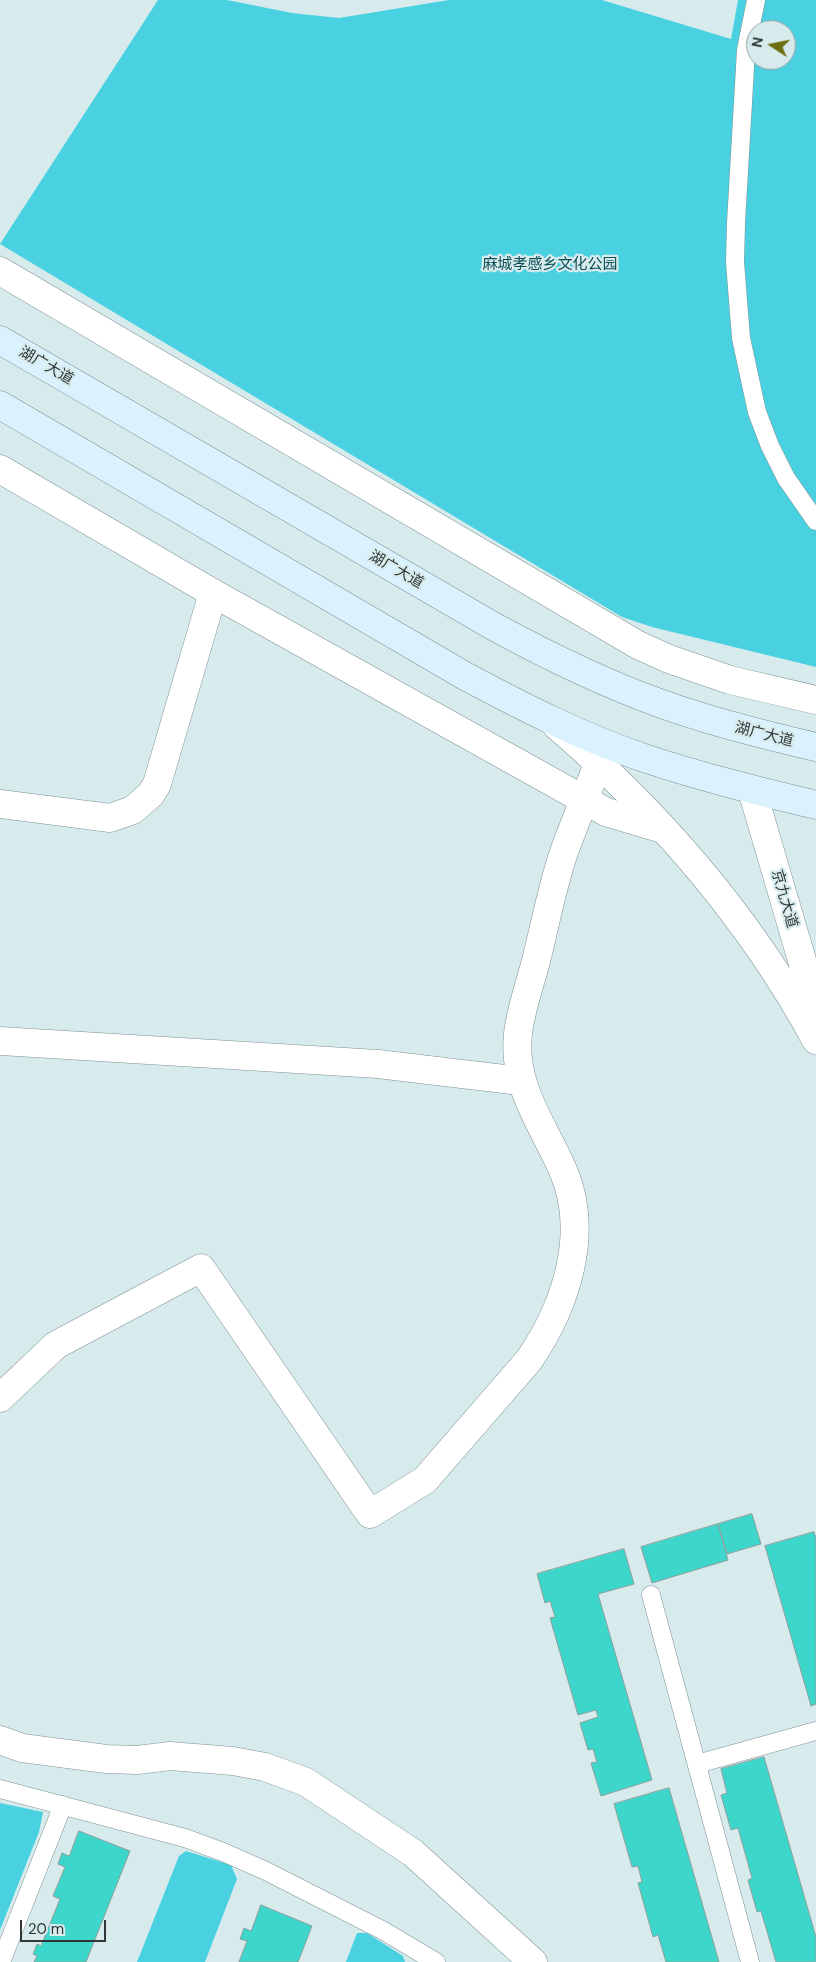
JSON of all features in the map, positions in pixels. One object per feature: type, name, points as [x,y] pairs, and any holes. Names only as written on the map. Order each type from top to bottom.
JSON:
[{"type":"main road","name":"湖广大道","points":[[0,340],[548,656],[604,682],[662,704],[727,725],[816,747]]},
{"type":"main road","points":[[0,405],[465,676],[548,718],[582,734],[643,758],[814,810]]},
{"type":"street","points":[[0,271],[638,645],[669,659],[730,680],[816,700]]},
{"type":"street","points":[[0,469],[213,593],[606,812],[663,829]]},
{"type":"street","points":[[0,804],[110,818],[133,810],[151,794],[157,784],[213,593]]},
{"type":"street","points":[[548,718],[598,764],[663,829],[724,900],[764,953],[816,1040]]},
{"type":"street","points":[[0,1398],[56,1345],[201,1268],[370,1514],[425,1480],[529,1360],[544,1339],[564,1292],[574,1245],[575,1223],[572,1201],[562,1169],[525,1094],[518,1066],[518,1034],[564,853],[598,764]]},
{"type":"street","name":"京九大道","points":[[752,790],[816,1008]]},
{"type":"street","points":[[0,1041],[378,1064],[521,1080]]},
{"type":"street","points":[[0,1740],[22,1748],[106,1759],[137,1760],[170,1756],[233,1761],[264,1767],[306,1782],[413,1852],[533,1962]]},
{"type":"lane","points":[[756,0],[746,50],[736,223],[735,262],[741,338],[757,412],[770,446],[786,478],[816,521]]},
{"type":"lane","points":[[651,1595],[750,1962]]},
{"type":"lane","points":[[697,1764],[816,1731]]},
{"type":"lane","points":[[0,1788],[185,1838],[223,1852],[266,1871],[382,1930],[436,1962]]},
{"type":"lane","points":[[1,1962],[63,1805]]},
{"type":"green space","name":"麻城孝感乡文化公园","points":[[158,0],[227,0],[292,13],[339,18],[449,0],[602,0],[731,39],[738,0],[816,0],[816,667],[652,627],[622,617],[0,244]]},
{"type":"green space","points":[[0,1803],[43,1812],[39,1832],[0,1930]]},
{"type":"green space","points":[[186,1851],[231,1865],[237,1879],[205,1962],[137,1962],[179,1856]]},
{"type":"green space","points":[[357,1933],[367,1933],[403,1956],[405,1962],[346,1962]]},
{"type":"building","points":[[752,1514],[761,1544],[727,1554],[718,1524]]},
{"type":"building","points":[[718,1524],[728,1560],[652,1583],[641,1547]]},
{"type":"building","points":[[814,1532],[816,1538],[816,1704],[811,1706],[765,1546]]},
{"type":"building","points":[[624,1549],[634,1584],[598,1594],[652,1780],[601,1796],[591,1763],[597,1762],[593,1749],[588,1750],[580,1723],[598,1717],[596,1710],[578,1715],[550,1618],[555,1617],[550,1601],[545,1603],[537,1574]]},
{"type":"building","points":[[764,1757],[816,1937],[816,1962],[776,1962],[761,1911],[757,1912],[748,1880],[752,1878],[738,1828],[731,1830],[721,1795],[727,1793],[721,1769]]},
{"type":"building","points":[[669,1788],[719,1962],[666,1962],[658,1935],[653,1937],[638,1883],[642,1882],[638,1866],[632,1867],[614,1804]]},
{"type":"building","points":[[79,1831],[130,1851],[86,1962],[34,1962],[37,1956],[33,1954],[37,1944],[41,1946],[60,1899],[53,1896],[65,1867],[58,1864],[62,1853],[69,1856]]},
{"type":"building","points":[[261,1905],[312,1926],[298,1962],[239,1962],[247,1941],[240,1939],[244,1928],[251,1931]]}]
